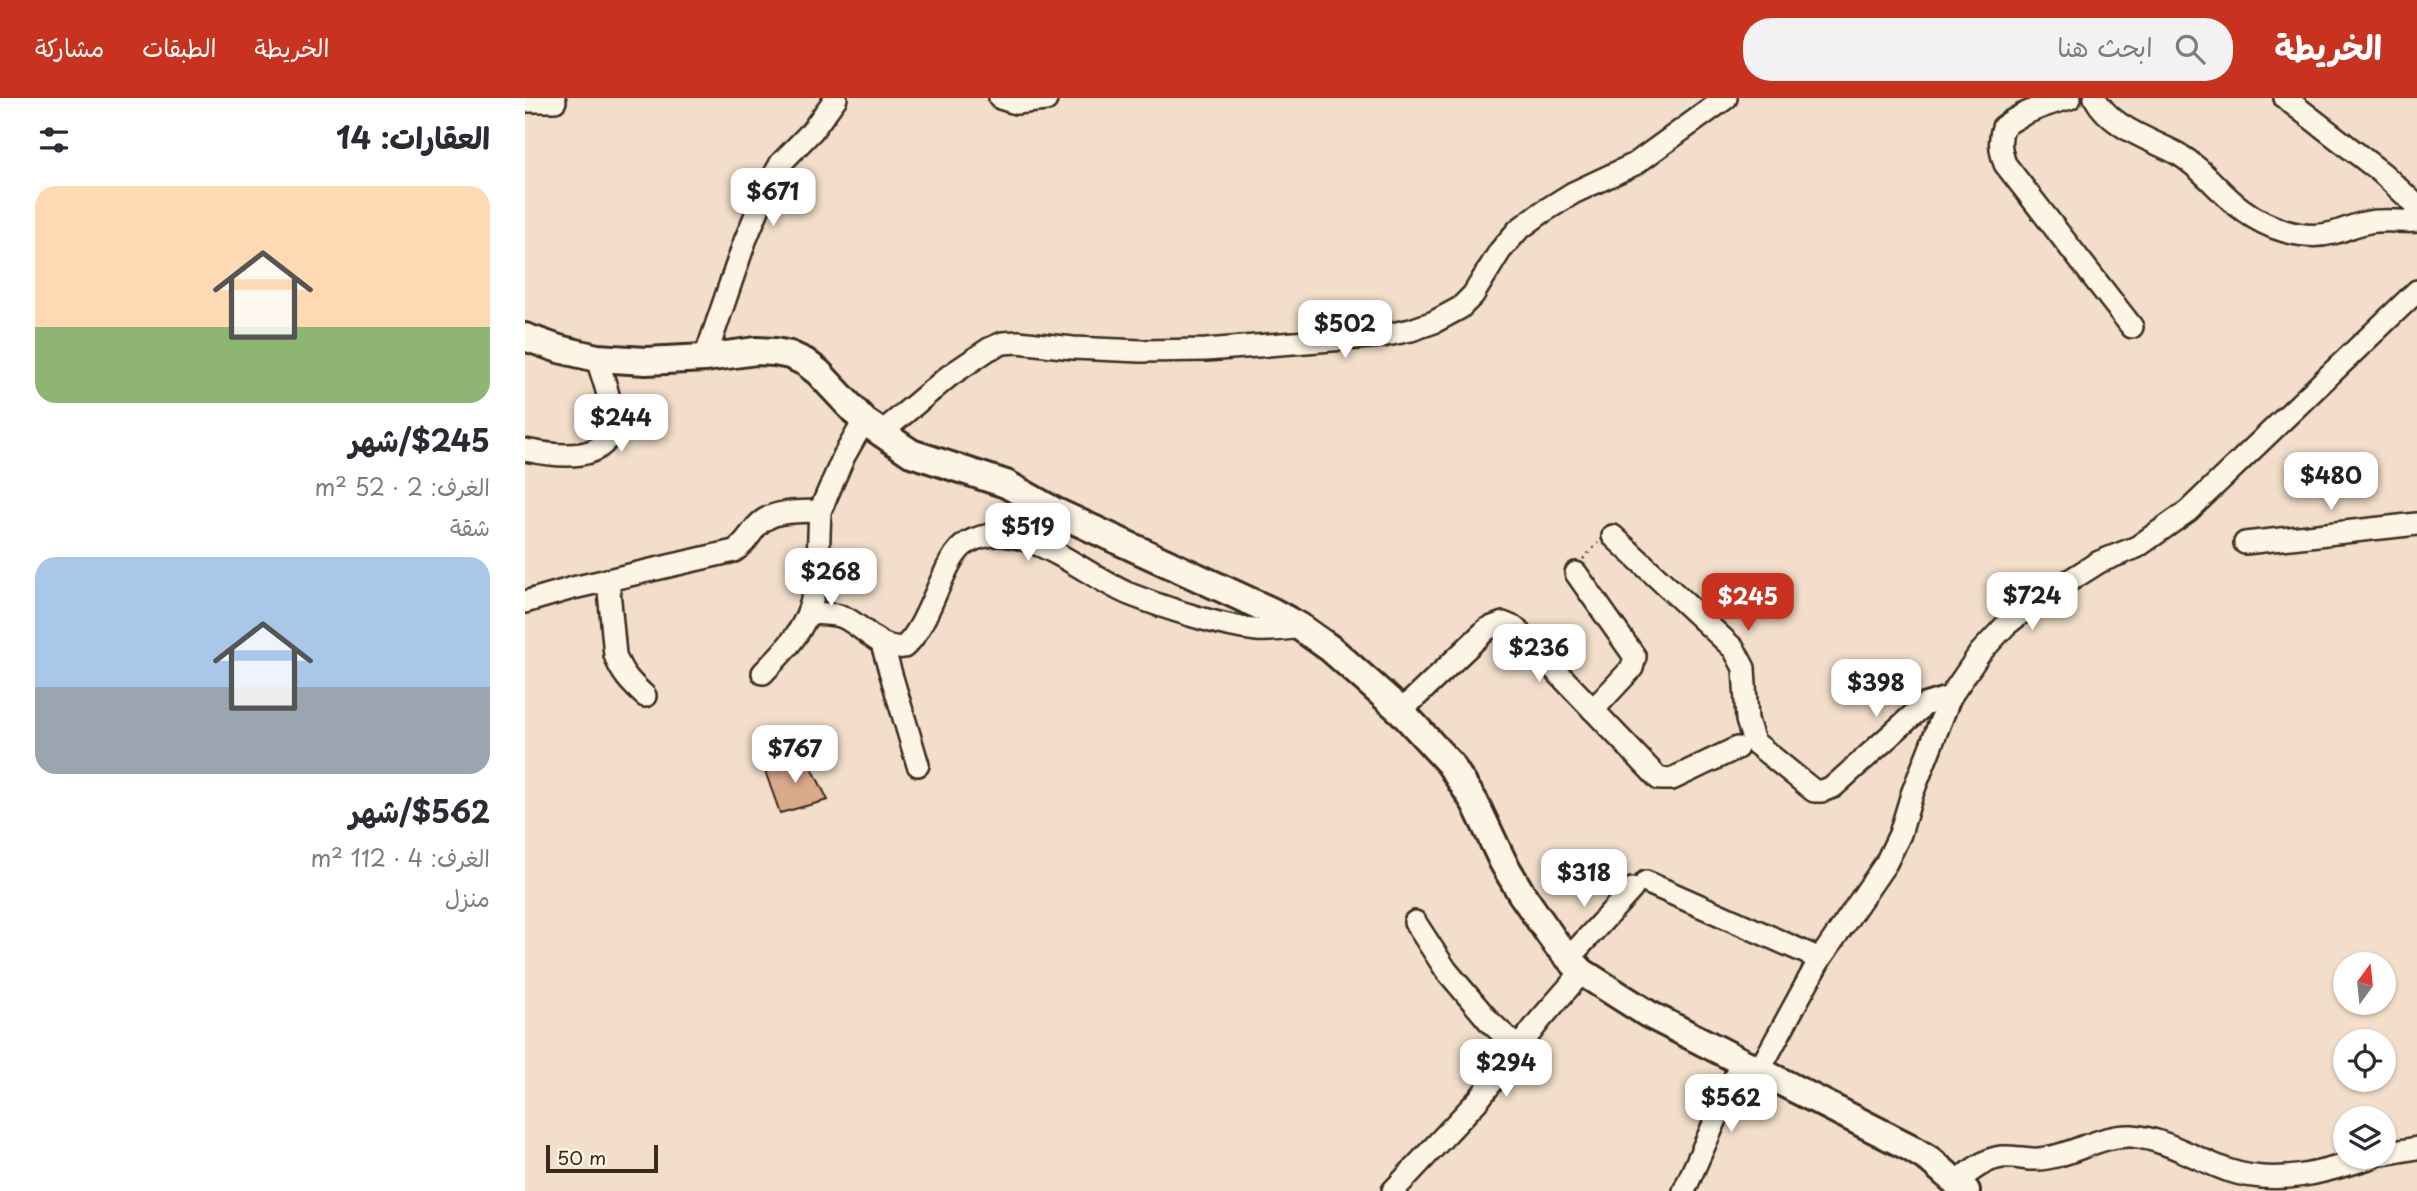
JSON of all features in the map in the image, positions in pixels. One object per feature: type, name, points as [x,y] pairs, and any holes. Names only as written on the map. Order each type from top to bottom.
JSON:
[{"type":"main road","points":[[525,337],[597,358],[646,361],[705,358],[756,351],[790,355],[818,372],[873,427],[911,453],[1006,484],[1054,511],[1300,627],[1331,649],[1401,711],[1459,775],[1521,893],[1575,966],[1648,1014],[1909,1147],[1961,1186]]},
{"type":"street","points":[[705,358],[745,241],[767,188],[781,163],[812,131],[836,98]]},
{"type":"street","points":[[1000,98],[1016,103],[1046,100]]},
{"type":"street","points":[[763,673],[790,642],[808,613],[816,568],[820,511],[844,456],[873,427],[1003,343],[1141,351],[1206,350],[1382,336],[1411,330],[1434,322],[1459,308],[1473,295],[1500,251],[1518,230],[1541,213],[1573,193],[1635,164],[1726,98]]},
{"type":"street","points":[[2070,98],[2042,107],[2003,127],[2001,152],[2005,164],[2132,327]]},
{"type":"street","points":[[2095,98],[2117,121],[2200,169],[2239,207],[2259,222],[2283,231],[2311,235],[2332,233],[2371,221],[2417,221]]},
{"type":"street","points":[[2285,98],[2382,173],[2417,206]]},
{"type":"street","points":[[525,101],[555,101]]},
{"type":"street","points":[[1684,1191],[1751,1065],[1886,863],[1900,834],[1912,794],[1950,697],[1980,653],[2006,625],[2069,579],[2099,562],[2137,547],[2188,511],[2417,291]]},
{"type":"street","points":[[525,450],[571,456],[594,450],[605,440],[610,433],[612,416],[597,358]]},
{"type":"street","points":[[525,602],[734,551],[742,546],[764,520],[772,516],[820,511]]},
{"type":"street","points":[[2245,543],[2417,524]]},
{"type":"street","points":[[808,613],[842,617],[882,643],[893,648],[904,647],[931,605],[957,552],[967,542],[992,535],[1008,535],[1028,540],[1100,580],[1154,603],[1258,630],[1300,627]]},
{"type":"street","points":[[1613,536],[1734,649],[1744,668],[1747,720],[1753,742],[1814,791],[1833,787],[1924,705],[1950,697]]},
{"type":"street","points":[[1576,573],[1635,657],[1632,667],[1593,710]]},
{"type":"street","points":[[608,580],[618,666],[645,696]]},
{"type":"street","points":[[1401,711],[1487,629],[1503,623],[1515,628],[1658,779],[1672,779],[1737,748]]},
{"type":"street","points":[[882,643],[918,765]]},
{"type":"street","points":[[1393,1191],[1479,1099],[1575,966],[1639,886],[1820,959]]},
{"type":"street","points":[[1415,922],[1446,970],[1489,1021],[1518,1048]]},
{"type":"street","points":[[1961,1186],[1990,1160],[2001,1157],[2041,1159],[2124,1136],[2153,1140],[2228,1170],[2259,1177],[2312,1175],[2335,1169]]},
{"type":"street","points":[[2396,1152],[2417,1148]]},
{"type":"path","points":[[1576,573],[1578,566],[1595,545],[1613,536]]},
{"type":"building","points":[[807,758],[828,800],[780,813],[764,768]]}]
